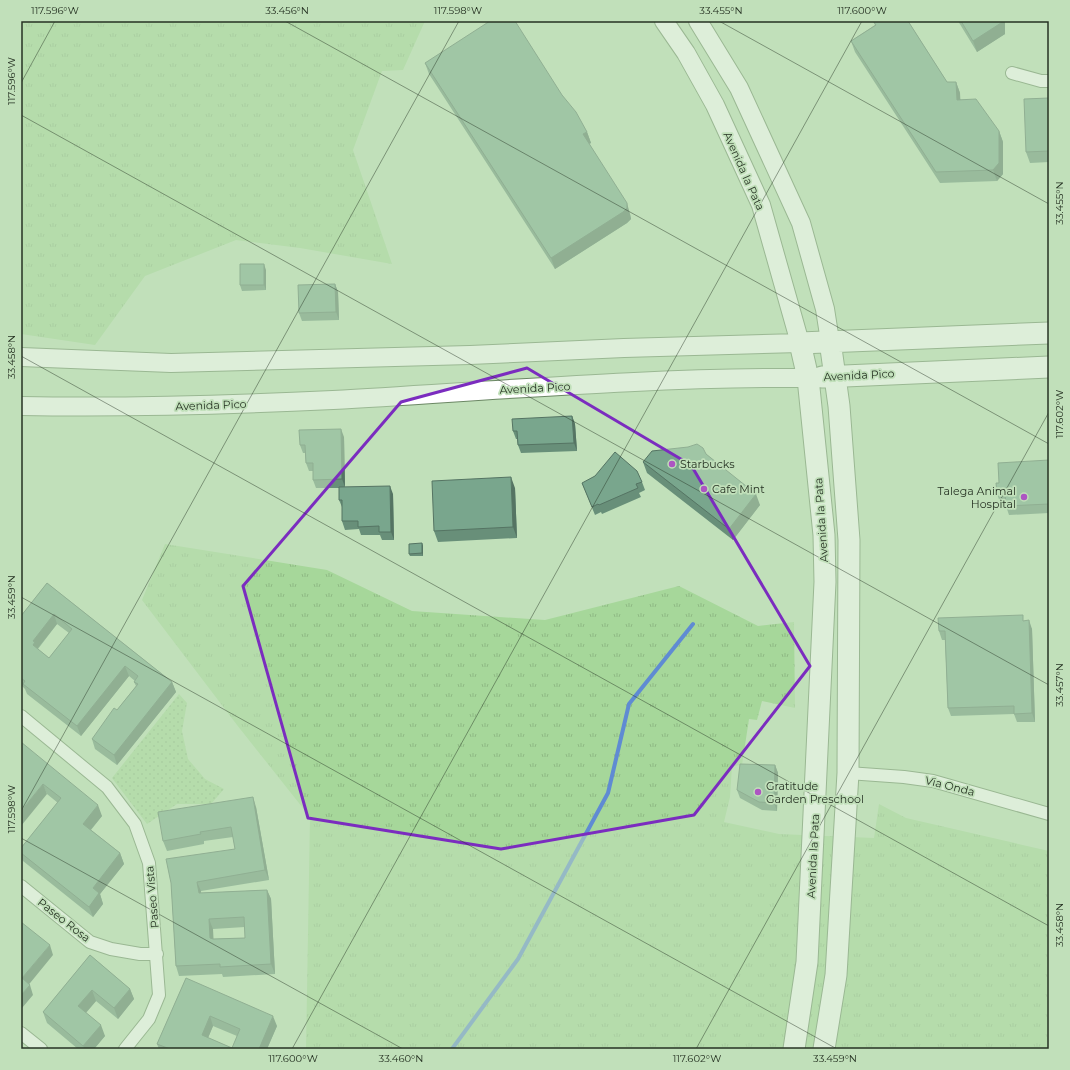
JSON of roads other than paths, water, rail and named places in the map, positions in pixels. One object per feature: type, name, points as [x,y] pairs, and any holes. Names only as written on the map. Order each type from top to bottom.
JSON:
[{"type":"highway","points":[[800,343],[1049,333]]},
{"type":"highway","points":[[824,1049],[836,974],[848,773],[849,540],[839,406],[830,341]]},
{"type":"highway","name":"Avenida la Pata","points":[[794,1049],[807,962],[820,724],[825,582],[824,535],[808,378],[800,343]]},
{"type":"highway","name":"Avenida Pico","points":[[808,378],[1049,367]]},
{"type":"highway","points":[[820,724],[833,730],[832,763],[848,773]]},
{"type":"main road","name":"Avenida la Pata","points":[[664,21],[686,53],[715,105],[761,205],[800,343]]},
{"type":"main road","points":[[698,21],[739,88],[801,223],[825,309],[830,341]]},
{"type":"main road","points":[[21,357],[171,363],[470,355],[624,348],[800,343]]},
{"type":"main road","name":"Avenida Pico","points":[[21,406],[116,408],[224,405],[659,380],[808,378]]},
{"type":"street","points":[[1012,73],[1041,81],[1049,81]]},
{"type":"street","name":"Paseo Vista","points":[[21,716],[108,787],[135,824],[149,863],[157,954],[158,995],[149,1019],[125,1049]]},
{"type":"street","name":"Via Onda","points":[[848,773],[904,777],[933,781],[1049,814]]},
{"type":"street","name":"Paseo Rosa","points":[[21,886],[90,942],[111,950],[140,954],[157,954]]},
{"type":"street","points":[[21,1033],[41,1049]]},
{"type":"waterway","points":[[452,1049],[518,959],[608,793],[629,704],[693,624]]},
{"type":"place","name":"Starbucks","points":[[672,464]]},
{"type":"place","name":"Cafe Mint","points":[[704,489]]},
{"type":"place","name":"Talega Animal Hospital","points":[[1024,497]]},
{"type":"place","name":"Gratitude Garden Preschool","points":[[758,792]]}]
